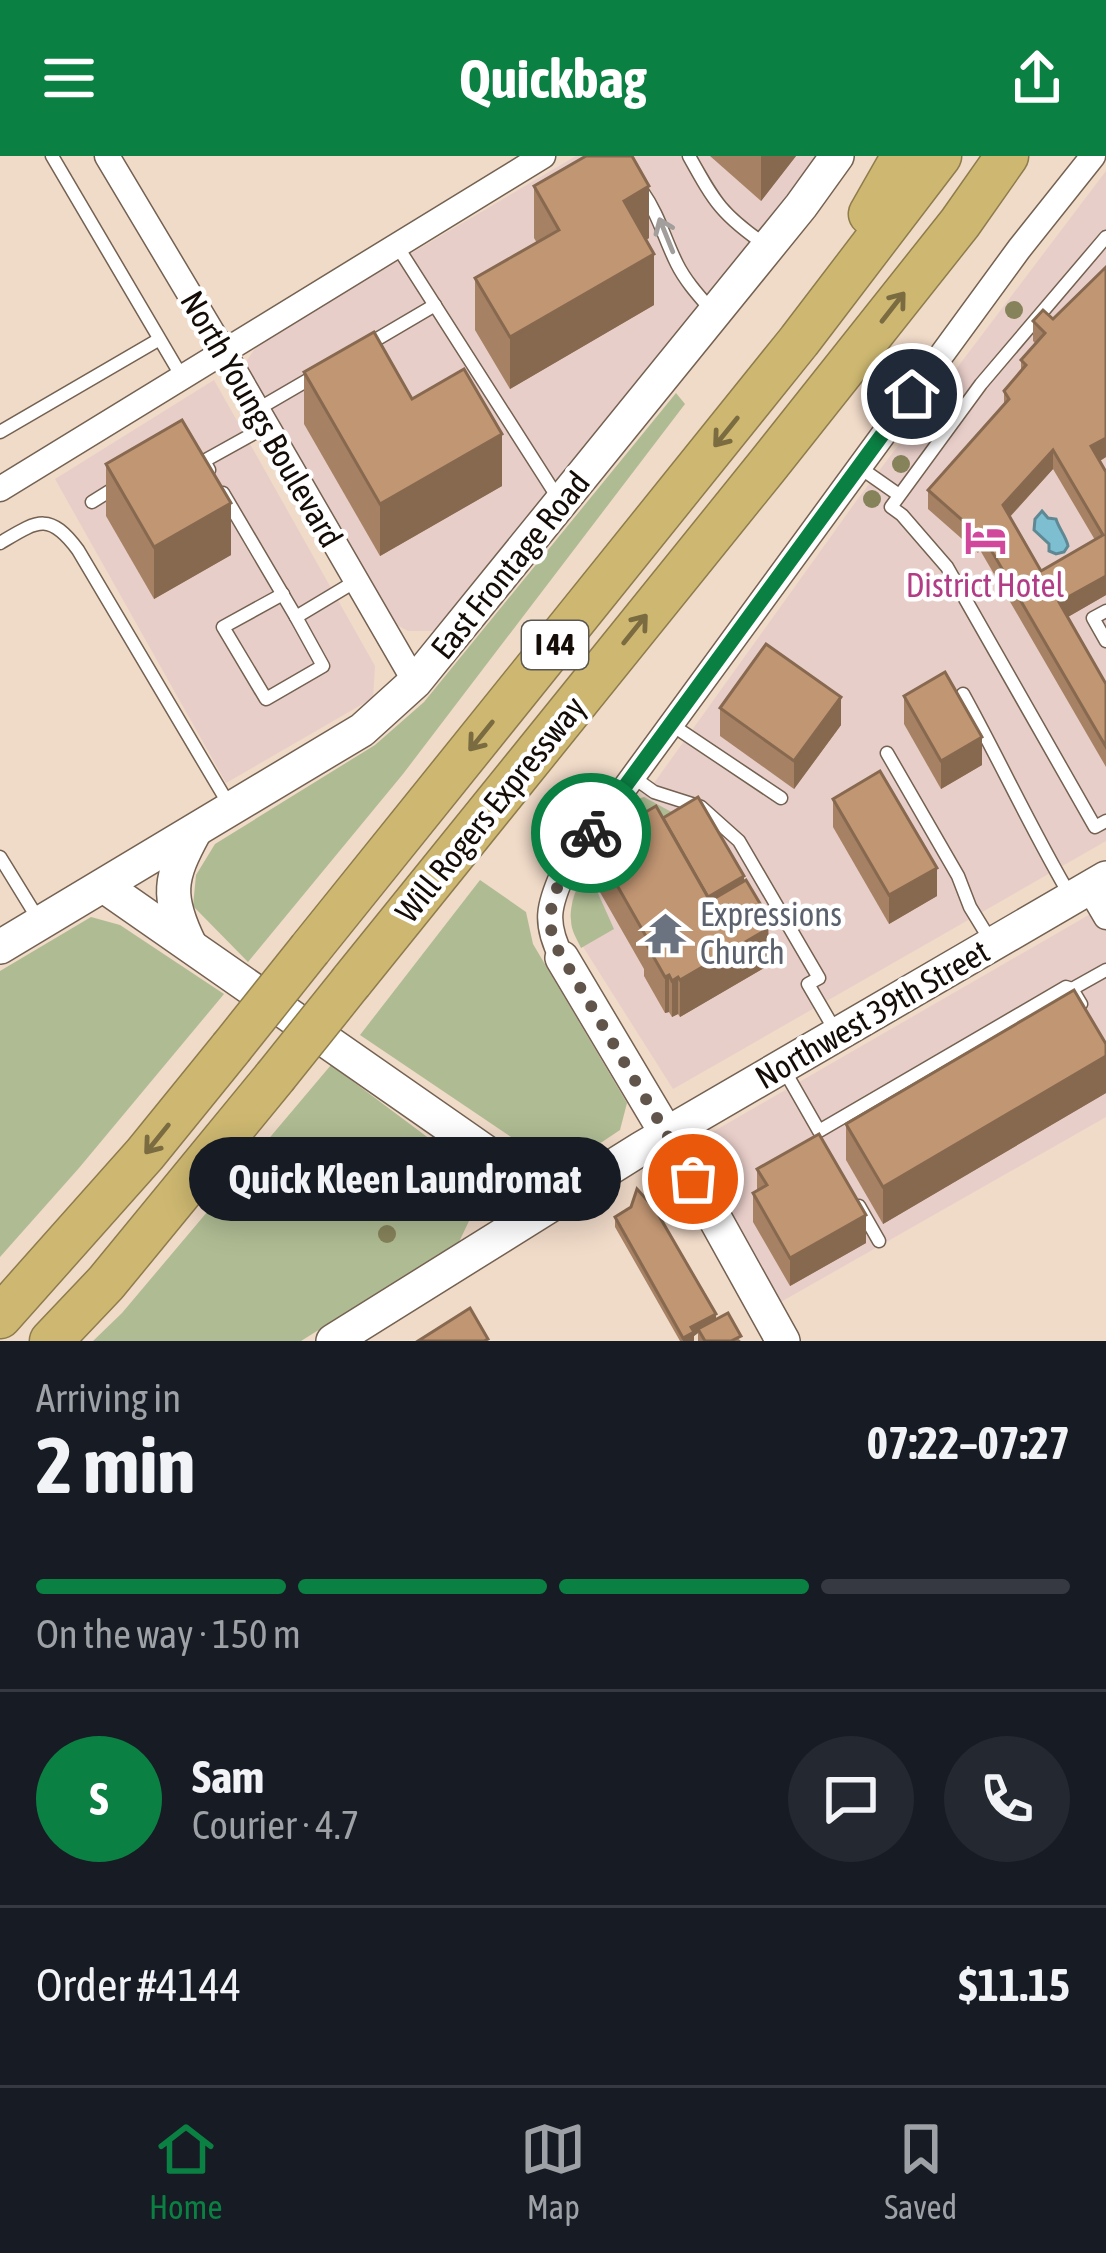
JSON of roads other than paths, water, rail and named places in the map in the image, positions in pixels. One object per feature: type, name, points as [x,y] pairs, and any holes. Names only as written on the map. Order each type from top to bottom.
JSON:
[{"type":"highway","points":[[799,341],[903,156]]},
{"type":"highway","name":"Will Rogers Expressway","points":[[0,1317],[64,1248],[231,1048],[799,341],[940,156]]},
{"type":"highway","name":"Will Rogers Expressway","points":[[51,1341],[106,1283],[275,1077],[960,224],[1007,156]]},
{"type":"main road","name":"East Frontage Road","points":[[0,947],[362,730],[415,682],[837,156]]},
{"type":"main road","points":[[191,946],[175,914],[173,887],[180,859],[195,831]]},
{"type":"main road","points":[[104,886],[556,1202]]},
{"type":"main road","name":"Northwest 39th Street","points":[[333,1341],[666,1134],[992,944],[1093,895]]},
{"type":"main road","points":[[562,958],[783,1341]]},
{"type":"street","name":"North Youngs Boulevard","points":[[107,156],[415,682]]},
{"type":"street","points":[[0,489],[543,156]]},
{"type":"street","points":[[562,958],[549,926],[549,910],[564,871],[858,466],[1093,156]]},
{"type":"lane","points":[[52,156],[183,378]]},
{"type":"lane","points":[[689,156],[723,212],[768,246]]},
{"type":"lane","points":[[630,172],[663,226],[677,264],[714,313]]},
{"type":"lane","points":[[1106,237],[981,384],[891,507],[946,567],[1095,827],[1106,821]]},
{"type":"lane","points":[[397,246],[560,503]]},
{"type":"lane","points":[[356,352],[434,305]]},
{"type":"lane","points":[[0,432],[158,340]]},
{"type":"lane","points":[[204,461],[316,375]]},
{"type":"lane","points":[[192,441],[283,594],[322,666],[266,698],[224,627],[283,594]]},
{"type":"lane","points":[[858,466],[898,495]]},
{"type":"lane","points":[[92,502],[132,478]]},
{"type":"lane","points":[[0,543],[38,524],[55,524],[65,532],[232,808]]},
{"type":"lane","points":[[296,617],[356,581]]},
{"type":"lane","points":[[1106,610],[1093,618],[1106,641]]},
{"type":"lane","points":[[963,694],[1025,818],[1093,895]]},
{"type":"lane","points":[[672,724],[781,799]]},
{"type":"lane","points":[[886,753],[992,944]]},
{"type":"lane","points":[[633,776],[654,792],[701,806],[739,841],[819,978],[808,984],[838,1034]]},
{"type":"lane","points":[[0,856],[40,923]]},
{"type":"lane","points":[[1072,989],[1106,970]]},
{"type":"lane","points":[[819,1131],[1066,987],[1084,1008]]},
{"type":"lane","points":[[782,1066],[825,1148]]},
{"type":"lane","points":[[847,1185],[879,1241]]},
{"type":"water","points":[[1042,511],[1056,519],[1068,546],[1064,552],[1049,551],[1049,544],[1034,530]]},
{"type":"place","name":"District Hotel","points":[[985,537]]},
{"type":"place","name":"Expressions Church","points":[[666,933]]},
{"type":"place","name":"Quick Kleen Laundromat","points":[[693,1179]]}]
